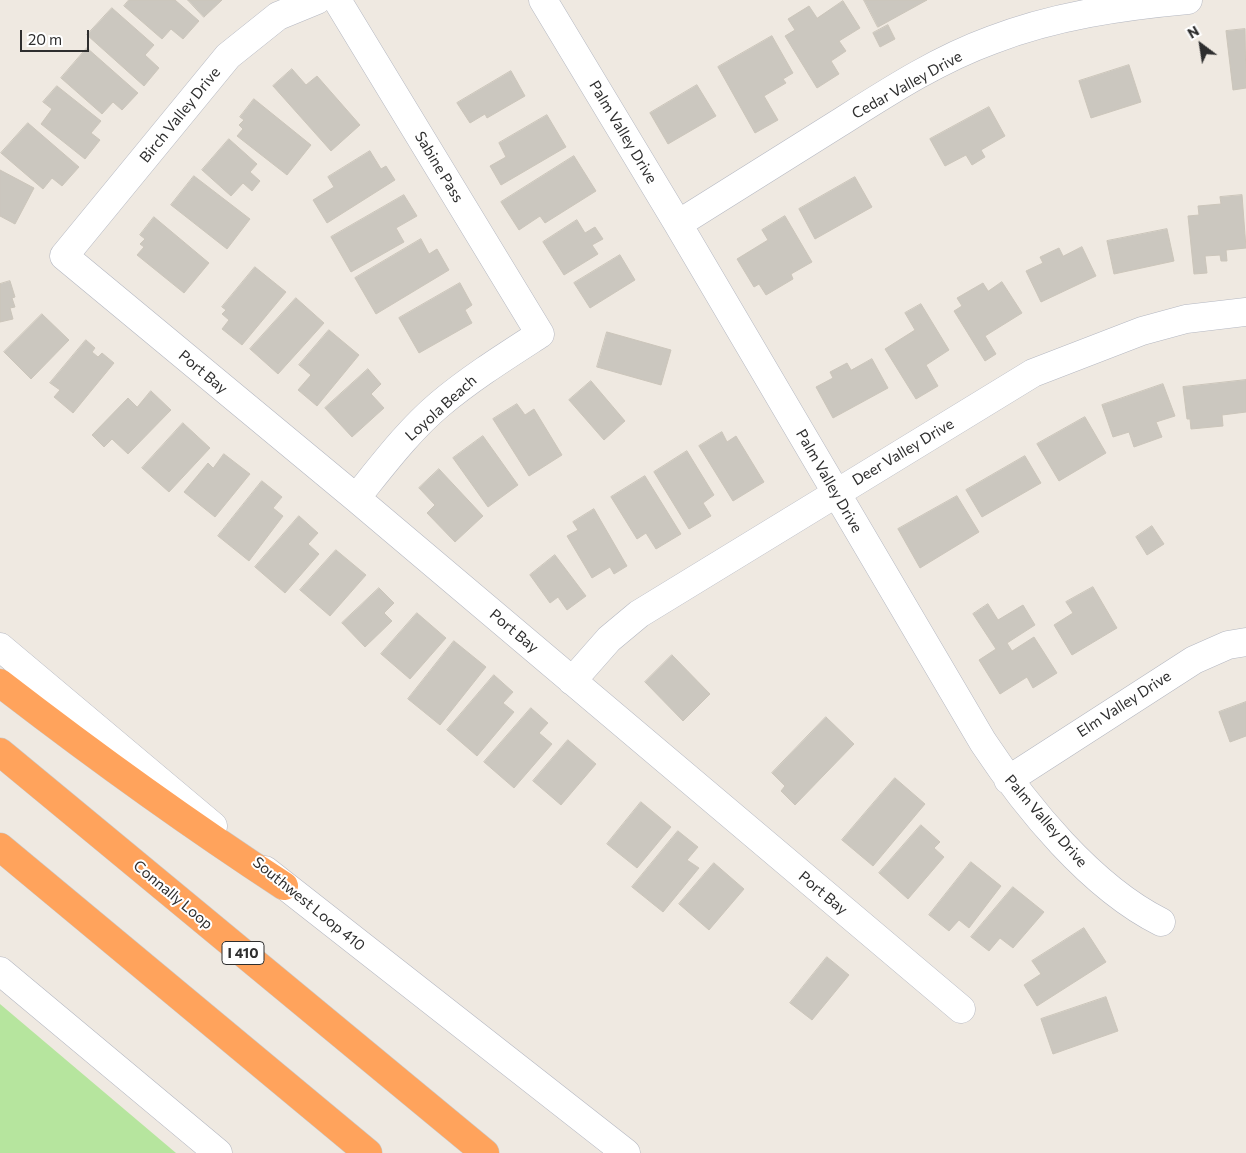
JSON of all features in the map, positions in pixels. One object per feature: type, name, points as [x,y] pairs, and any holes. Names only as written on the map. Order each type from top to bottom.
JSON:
[{"type":"highway","points":[[0,683],[97,758],[209,837],[284,886]]},
{"type":"highway","name":"Connally Loop","points":[[0,752],[486,1153]]},
{"type":"highway","points":[[0,848],[368,1153]]},
{"type":"street","name":"Birch Valley Drive","points":[[64,256],[228,56],[278,16],[318,0]]},
{"type":"street","name":"Sabine Pass","points":[[337,0],[540,334]]},
{"type":"street","name":"Palm Valley Drive","points":[[543,0],[678,224],[983,742],[1008,780],[1039,818],[1082,864],[1103,883],[1147,916],[1161,922]]},
{"type":"street","name":"Cedar Valley Drive","points":[[678,224],[892,90],[941,62],[966,51],[992,40],[1045,23],[1136,5],[1188,0]]},
{"type":"street","name":"Port Bay","points":[[64,256],[356,498],[961,1009]]},
{"type":"street","name":"Deer Valley Drive","points":[[572,681],[608,639],[639,614],[1033,373],[1142,331],[1186,319],[1246,312]]},
{"type":"street","name":"Loyola Beach","points":[[356,498],[406,438],[439,405],[479,374],[540,334]]},
{"type":"street","name":"Elm Valley Drive","points":[[1008,780],[1194,660],[1228,645],[1246,642]]},
{"type":"street","name":"Southwest Loop 410","points":[[0,647],[284,886],[626,1153]]},
{"type":"street","points":[[0,970],[218,1153]]},
{"type":"green space","points":[[0,1004],[176,1153],[0,1153]]},
{"type":"building","points":[[129,0],[175,0],[199,21],[183,39],[171,29],[162,39],[124,6]]},
{"type":"building","points":[[188,0],[222,0],[204,17]]},
{"type":"building","points":[[864,0],[927,0],[878,27]]},
{"type":"building","points":[[843,1],[860,28],[839,41],[846,51],[831,61],[839,74],[817,88],[785,36],[795,30],[788,19],[809,6],[817,18]]},
{"type":"building","points":[[112,8],[154,45],[145,55],[159,68],[144,86],[87,35]]},
{"type":"building","points":[[888,25],[895,39],[880,47],[873,33]]},
{"type":"building","points":[[1245,29],[1246,88],[1233,90],[1226,31]]},
{"type":"building","points":[[772,36],[793,73],[783,79],[786,83],[764,96],[778,120],[755,133],[718,67]]},
{"type":"building","points":[[87,48],[138,93],[122,110],[113,102],[102,114],[61,78]]},
{"type":"building","points":[[1129,65],[1141,102],[1091,118],[1079,81]]},
{"type":"building","points":[[292,69],[306,85],[317,76],[360,125],[331,151],[273,86]]},
{"type":"building","points":[[511,71],[525,96],[487,118],[485,114],[470,123],[457,103]]},
{"type":"building","points":[[697,85],[716,116],[668,144],[650,113]]},
{"type":"building","points":[[57,86],[101,121],[91,133],[100,140],[85,159],[41,124],[52,109],[43,102]]},
{"type":"building","points":[[254,99],[311,145],[287,175],[237,136],[243,129],[239,125],[244,120],[240,117]]},
{"type":"building","points":[[989,107],[1005,136],[981,150],[985,157],[972,165],[966,155],[945,166],[930,139]]},
{"type":"building","points":[[547,115],[566,147],[501,185],[490,166],[506,157],[499,143]]},
{"type":"building","points":[[28,123],[79,167],[62,186],[52,178],[43,189],[1,153]]},
{"type":"building","points":[[229,139],[257,164],[250,172],[260,181],[252,191],[243,183],[231,196],[202,170]]},
{"type":"building","points":[[370,151],[381,169],[386,166],[395,180],[327,223],[313,200],[334,187],[328,177]]},
{"type":"building","points":[[574,156],[596,191],[545,223],[540,216],[519,230],[501,202]]},
{"type":"building","points":[[0,170],[34,188],[15,224],[0,216]]},
{"type":"building","points":[[194,176],[250,219],[227,249],[171,205]]},
{"type":"building","points":[[855,177],[872,207],[815,239],[799,209]]},
{"type":"building","points":[[404,195],[417,216],[396,228],[404,242],[351,272],[331,237]]},
{"type":"building","points":[[1242,195],[1246,248],[1226,250],[1227,261],[1221,261],[1220,255],[1205,256],[1207,273],[1194,274],[1188,216],[1199,215],[1198,206],[1221,204],[1220,197]]},
{"type":"building","points":[[785,216],[812,262],[791,274],[793,279],[766,295],[759,284],[754,287],[737,259],[768,240],[762,230]]},
{"type":"building","points":[[154,217],[209,263],[184,293],[137,255],[144,247],[140,244],[145,239],[140,235]]},
{"type":"building","points":[[577,220],[585,233],[595,227],[603,239],[592,245],[598,254],[564,275],[543,242]]},
{"type":"building","points":[[1167,229],[1174,261],[1114,274],[1107,241]]},
{"type":"building","points":[[421,239],[429,254],[437,249],[449,270],[376,314],[355,278]]},
{"type":"building","points":[[1082,247],[1096,276],[1041,302],[1026,271],[1043,263],[1040,257],[1059,248],[1063,256]]},
{"type":"building","points":[[620,255],[635,280],[590,308],[574,283]]},
{"type":"building","points":[[255,267],[286,292],[242,345],[222,329],[229,320],[222,314],[226,310],[222,307]]},
{"type":"building","points":[[10,281],[15,297],[12,298],[15,307],[10,308],[13,319],[0,322],[0,284]]},
{"type":"building","points":[[1002,282],[1022,313],[985,336],[996,354],[985,361],[954,311],[962,306],[957,298],[983,283],[988,291]]},
{"type":"building","points":[[460,283],[472,305],[465,310],[472,323],[419,353],[399,318]]},
{"type":"building","points":[[296,298],[324,323],[278,374],[250,349]]},
{"type":"building","points":[[921,304],[949,350],[926,365],[938,386],[916,399],[885,349],[915,330],[905,313]]},
{"type":"building","points":[[42,314],[69,340],[31,379],[4,352]]},
{"type":"building","points":[[329,330],[359,355],[317,406],[298,390],[311,375],[299,365]]},
{"type":"building","points":[[607,332],[671,350],[661,385],[597,367]]},
{"type":"building","points":[[86,340],[95,348],[92,352],[98,357],[102,353],[114,363],[73,413],[54,397],[60,390],[50,383]]},
{"type":"building","points":[[872,359],[888,388],[833,418],[816,387],[833,378],[830,372],[847,363],[851,370]]},
{"type":"building","points":[[368,369],[381,384],[371,394],[384,408],[352,437],[325,408]]},
{"type":"building","points":[[1246,380],[1246,412],[1222,415],[1223,426],[1191,429],[1190,419],[1187,419],[1183,387]]},
{"type":"building","points":[[591,381],[625,421],[604,440],[569,400]]},
{"type":"building","points":[[1163,384],[1175,416],[1156,422],[1162,437],[1134,447],[1129,432],[1113,437],[1102,405]]},
{"type":"building","points":[[151,391],[171,410],[128,454],[112,439],[104,447],[92,435],[128,398],[137,407]]},
{"type":"building","points":[[517,404],[525,415],[534,409],[562,455],[529,476],[493,419]]},
{"type":"building","points":[[1085,417],[1106,453],[1059,481],[1037,444]]},
{"type":"building","points":[[183,423],[210,448],[169,492],[142,468]]},
{"type":"building","points":[[722,432],[727,442],[736,436],[764,482],[733,501],[699,446]]},
{"type":"building","points":[[483,436],[518,485],[488,507],[453,458]]},
{"type":"building","points":[[687,451],[714,495],[703,503],[711,516],[689,529],[654,472]]},
{"type":"building","points":[[224,454],[250,474],[215,517],[184,492],[208,463],[213,468]]},
{"type":"building","points":[[1025,456],[1041,483],[982,517],[966,490]]},
{"type":"building","points":[[439,469],[483,516],[455,542],[427,513],[435,505],[419,488]]},
{"type":"building","points":[[645,476],[681,534],[656,549],[646,533],[637,539],[611,497]]},
{"type":"building","points":[[262,481],[282,497],[273,508],[283,516],[249,561],[218,536]]},
{"type":"building","points":[[957,496],[979,532],[920,568],[898,529]]},
{"type":"building","points":[[594,509],[627,566],[614,574],[610,567],[592,578],[567,536],[578,530],[573,522]]},
{"type":"building","points":[[299,516],[318,533],[308,544],[319,554],[285,593],[255,567]]},
{"type":"building","points":[[1152,526],[1164,544],[1147,555],[1136,537]]},
{"type":"building","points":[[336,550],[366,575],[330,616],[300,590]]},
{"type":"building","points":[[555,555],[586,596],[567,610],[558,597],[550,603],[530,575]]},
{"type":"building","points":[[1093,587],[1117,628],[1072,655],[1054,625],[1073,613],[1066,602]]},
{"type":"building","points":[[379,588],[394,603],[384,613],[392,621],[365,647],[342,623]]},
{"type":"building","points":[[988,604],[998,620],[1023,605],[1035,625],[1007,643],[1012,651],[1034,637],[1057,673],[1033,688],[1027,677],[1000,694],[979,660],[996,649],[973,614]]},
{"type":"building","points":[[417,613],[446,638],[410,679],[381,654]]},
{"type":"building","points":[[454,641],[486,667],[440,725],[408,699]]},
{"type":"building","points":[[672,655],[710,694],[683,721],[645,682]]},
{"type":"building","points":[[494,675],[513,692],[503,703],[514,712],[477,756],[447,730]]},
{"type":"building","points":[[1246,702],[1246,736],[1230,742],[1219,712]]},
{"type":"building","points":[[531,708],[548,723],[539,733],[552,744],[514,788],[484,762]]},
{"type":"building","points":[[826,717],[854,744],[795,805],[781,791],[785,786],[772,773]]},
{"type":"building","points":[[568,740],[596,764],[561,805],[533,781]]},
{"type":"building","points":[[895,778],[925,804],[873,866],[842,840]]},
{"type":"building","points":[[641,802],[671,827],[637,868],[607,844]]},
{"type":"building","points":[[921,825],[940,842],[934,848],[944,857],[908,899],[879,873]]},
{"type":"building","points":[[678,831],[698,847],[687,860],[699,868],[663,912],[632,887]]},
{"type":"building","points":[[971,862],[1001,886],[969,928],[959,920],[949,931],[929,915]]},
{"type":"building","points":[[714,863],[744,889],[709,930],[679,904]]},
{"type":"building","points":[[1013,887],[1044,912],[1013,948],[1000,938],[989,951],[971,937]]},
{"type":"building","points":[[1084,928],[1106,962],[1037,1006],[1024,985],[1041,974],[1032,961]]},
{"type":"building","points":[[827,957],[849,975],[812,1020],[790,1003]]},
{"type":"building","points":[[1106,997],[1118,1031],[1053,1054],[1041,1019]]}]
